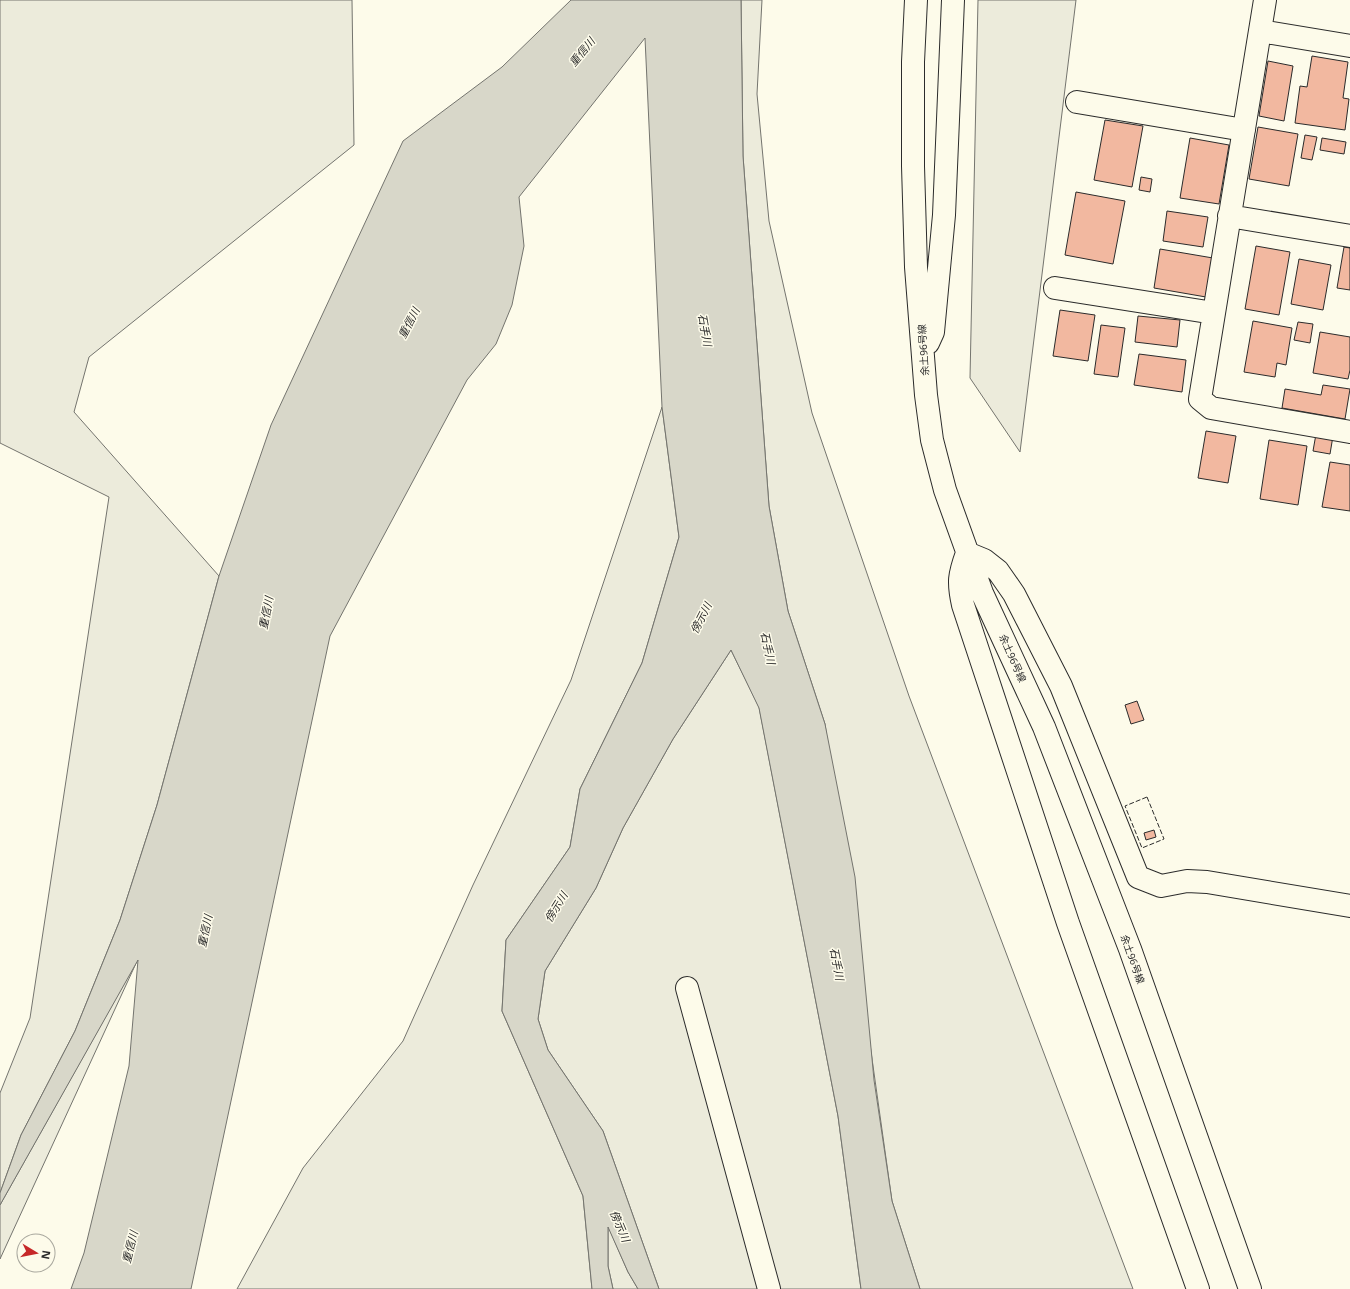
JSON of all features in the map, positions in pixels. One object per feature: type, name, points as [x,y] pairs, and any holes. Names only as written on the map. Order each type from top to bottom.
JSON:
[{"type":"street","name":"余土96号線","points":[[916,0],[913,62],[913,166],[916,267],[926,395],[932,440],[945,490],[982,593],[1044,727],[1130,949],[1250,1289]]},
{"type":"street","points":[[923,354],[934,332],[942,238],[953,0]]},
{"type":"street","points":[[1264,0],[1200,399],[1211,408],[1350,432]]},
{"type":"street","points":[[1260,31],[1350,46]]},
{"type":"street","points":[[1077,102],[1244,130]]},
{"type":"street","points":[[1229,216],[1350,236]]},
{"type":"street","points":[[1055,288],[1214,313]]},
{"type":"street","points":[[1198,1289],[1068,923],[963,605],[959,587],[961,570],[967,553],[984,560],[998,571],[1014,594],[1061,686],[1138,877],[1161,886],[1187,880],[1207,882],[1350,906]]},
{"type":"street","points":[[687,988],[769,1289]]},
{"type":"shaded area","points":[[0,0],[352,0],[354,145],[89,357],[74,412],[219,576],[157,805],[120,920],[75,1031],[21,1135],[0,1193],[0,1093],[30,1018],[109,497],[0,443]]},
{"type":"shaded area","points":[[741,0],[762,0],[757,94],[769,221],[812,413],[909,696],[1133,1289],[920,1289],[892,1201],[825,724],[788,611],[769,506],[743,156]]},
{"type":"shaded area","points":[[978,0],[1076,0],[1020,452],[970,378]]},
{"type":"shaded area","points":[[662,407],[679,537],[642,663],[580,789],[570,847],[506,940],[502,1011],[583,1196],[592,1289],[237,1289],[303,1168],[403,1041],[473,885],[571,680]]},
{"type":"shaded area","points":[[731,650],[759,707],[838,1116],[861,1289],[659,1289],[603,1131],[548,1050],[538,1019],[545,971],[596,888],[623,828],[673,739]]},
{"type":"shaded area","points":[[138,959],[0,1259],[0,1205]]},
{"type":"shaded area","points":[[608,1226],[628,1272],[638,1289],[613,1289],[608,1266]]},
{"type":"water","points":[[571,0],[741,0],[743,156],[769,506],[788,611],[825,724],[855,877],[874,1080],[892,1201],[920,1289],[861,1289],[838,1116],[759,708],[731,650],[673,739],[623,828],[596,888],[545,971],[538,1019],[548,1050],[603,1131],[659,1289],[638,1289],[628,1272],[608,1227],[608,1266],[613,1289],[592,1289],[583,1196],[502,1011],[506,940],[570,847],[580,789],[642,663],[679,537],[662,407],[645,38],[519,197],[524,246],[512,305],[496,344],[467,380],[330,636],[191,1289],[71,1289],[84,1253],[129,1066],[138,960],[0,1205],[0,1193],[21,1135],[75,1031],[120,920],[157,805],[219,576],[271,425],[403,141],[502,67]]},
{"type":"building","points":[[1312,56],[1348,62],[1343,98],[1349,99],[1345,130],[1295,123],[1300,86],[1307,87]]},
{"type":"building","points":[[1268,61],[1293,66],[1284,121],[1259,116]]},
{"type":"building","points":[[1105,120],[1143,126],[1132,187],[1094,180]]},
{"type":"building","points":[[1258,127],[1298,134],[1289,186],[1249,179]]},
{"type":"building","points":[[1305,135],[1317,137],[1312,160],[1301,158]]},
{"type":"building","points":[[1190,138],[1229,145],[1219,204],[1180,198]]},
{"type":"building","points":[[1322,138],[1346,142],[1344,154],[1320,150]]},
{"type":"building","points":[[1141,177],[1152,179],[1150,192],[1139,190]]},
{"type":"building","points":[[1076,192],[1125,201],[1113,264],[1065,255]]},
{"type":"building","points":[[1167,211],[1208,217],[1203,247],[1163,241]]},
{"type":"building","points":[[1256,246],[1290,252],[1279,315],[1245,309]]},
{"type":"building","points":[[1344,247],[1350,248],[1350,290],[1337,288]]},
{"type":"building","points":[[1160,249],[1213,258],[1206,297],[1154,288]]},
{"type":"building","points":[[1299,259],[1331,265],[1323,310],[1291,304]]},
{"type":"building","points":[[1060,310],[1095,315],[1088,361],[1053,356]]},
{"type":"building","points":[[1138,316],[1180,320],[1177,347],[1135,342]]},
{"type":"building","points":[[1253,321],[1292,328],[1286,365],[1277,363],[1275,377],[1244,372]]},
{"type":"building","points":[[1298,322],[1313,324],[1310,343],[1294,340]]},
{"type":"building","points":[[1101,325],[1125,328],[1118,377],[1094,374]]},
{"type":"building","points":[[1320,332],[1350,337],[1350,370],[1348,379],[1313,373]]},
{"type":"building","points":[[1139,354],[1186,360],[1182,392],[1134,385]]},
{"type":"building","points":[[1323,385],[1350,389],[1345,419],[1282,408],[1285,389],[1321,395]]},
{"type":"building","points":[[1206,431],[1236,436],[1228,483],[1198,478]]},
{"type":"building","points":[[1316,434],[1333,436],[1330,454],[1313,451]]},
{"type":"building","points":[[1269,440],[1307,446],[1298,505],[1260,499]]},
{"type":"building","points":[[1330,462],[1350,465],[1350,511],[1322,507]]},
{"type":"building","points":[[1137,701],[1144,720],[1131,724],[1125,705]]},
{"type":"building","points":[[1154,830],[1156,837],[1146,840],[1144,833]]},
{"type":"fence","points":[[1147,797],[1164,839],[1142,848],[1125,806],[1147,797]]},
{"type":"water label","name":"重信川","points":[[582,52]]},
{"type":"water label","name":"重信川","points":[[409,323]]},
{"type":"water label","name":"石手川","points":[[705,330]]},
{"type":"water label","name":"重信川","points":[[266,613]]},
{"type":"water label","name":"傍示川","points":[[701,618]]},
{"type":"water label","name":"石手川","points":[[768,648]]},
{"type":"water label","name":"傍示川","points":[[556,907]]},
{"type":"water label","name":"重信川","points":[[205,931]]},
{"type":"water label","name":"石手川","points":[[837,964]]},
{"type":"water label","name":"傍示川","points":[[620,1226]]},
{"type":"water label","name":"重信川","points":[[130,1247]]}]
